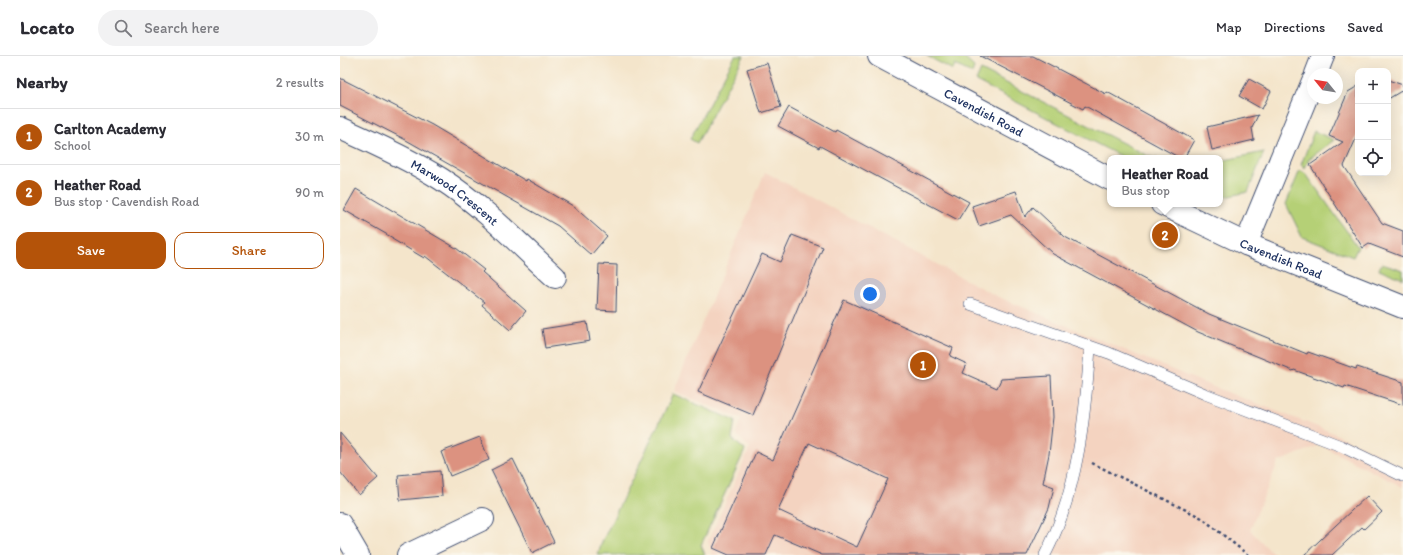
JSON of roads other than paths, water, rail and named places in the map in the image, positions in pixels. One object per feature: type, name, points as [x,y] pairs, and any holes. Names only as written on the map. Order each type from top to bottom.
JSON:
[{"type":"street","name":"Cavendish Road","points":[[879,56],[1107,177]]},
{"type":"street","points":[[1318,68],[1323,56]]},
{"type":"street","points":[[1246,244],[1307,96]]},
{"type":"street","name":"Marwood Crescent","points":[[340,128],[378,145],[441,179],[474,204],[555,277]]},
{"type":"street","name":"Cavendish Road","points":[[1168,207],[1246,244],[1403,307]]},
{"type":"street","points":[[408,555],[482,519]]},
{"type":"street","points":[[340,524],[358,555]]},
{"type":"lane","points":[[970,304],[1023,322],[1090,348],[1109,353],[1205,394],[1341,446],[1403,476]]},
{"type":"lane","points":[[1045,555],[1066,505],[1078,456],[1086,406],[1090,348]]},
{"type":"place","name":"Heather Road","points":[[1165,235]]},
{"type":"place","name":"Carlton Academy","points":[[923,365]]}]
